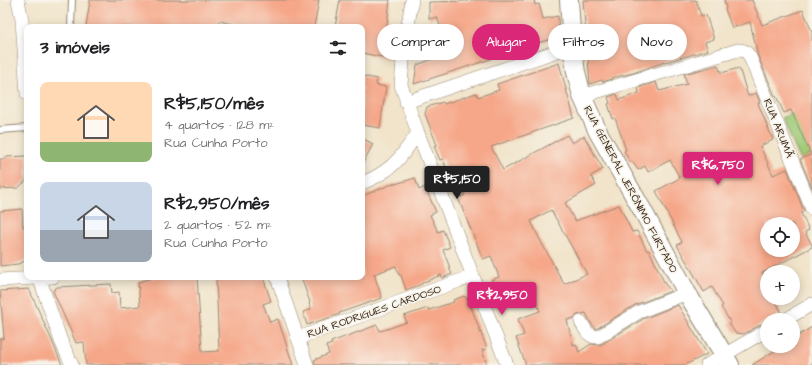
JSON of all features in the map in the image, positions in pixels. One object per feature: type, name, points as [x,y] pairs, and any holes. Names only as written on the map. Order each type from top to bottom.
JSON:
[{"type":"main road","name":"RUA GENERAL JERÔNIMO FURTADO","points":[[569,0],[571,24]]},
{"type":"main road","name":"RUA GENERAL JERÔNIMO FURTADO","points":[[574,60],[582,96],[598,132],[687,293],[726,360]]},
{"type":"street","points":[[18,0],[22,20],[24,50]]},
{"type":"street","points":[[412,0],[404,49],[401,85],[406,102],[507,365]]},
{"type":"street","name":"RUA ARUMÃ","points":[[582,96],[743,50],[748,53],[812,209]]},
{"type":"street","points":[[406,102],[548,54]]},
{"type":"street","points":[[365,181],[393,165],[418,133]]},
{"type":"street","name":"RUA RODRIGUES CARDOSO","points":[[298,338],[473,276]]},
{"type":"street","points":[[0,280],[24,279]]},
{"type":"street","points":[[40,280],[61,341],[72,365]]},
{"type":"street","points":[[278,280],[307,365]]},
{"type":"street","points":[[581,322],[589,334],[598,337],[639,312],[687,293]]},
{"type":"street","points":[[797,313],[812,304]]},
{"type":"street","points":[[707,365],[726,360],[760,335]]},
{"type":"lane","points":[[72,0],[72,24]]},
{"type":"lane","points":[[0,130],[24,128]]},
{"type":"green space","points":[[793,113],[812,154],[800,159],[782,118]]},
{"type":"building","points":[[90,0],[319,0],[315,24],[233,24],[219,21],[218,24],[86,24]]},
{"type":"building","points":[[340,0],[390,0],[387,24],[377,24],[377,56],[365,54],[365,24],[336,24]]},
{"type":"building","points":[[534,0],[535,5],[539,4],[543,19],[558,16],[558,24],[548,24],[548,40],[540,42],[540,24],[472,24],[472,60],[488,60],[414,84],[417,65],[430,60],[464,60],[464,24],[439,24],[437,17],[429,19],[429,2]]},
{"type":"building","points":[[583,0],[696,0],[701,16],[706,15],[714,39],[705,42],[708,50],[687,56],[687,24],[627,24],[627,60],[673,60],[633,73],[611,78],[612,79],[603,82],[602,80],[590,84],[588,60],[619,60],[619,24],[585,24]]},
{"type":"building","points":[[724,0],[752,0],[762,25],[803,10],[812,32],[812,188],[800,159],[811,155],[791,110],[784,113],[775,96],[758,56],[750,22],[732,28],[725,9]]},
{"type":"building","points":[[559,63],[574,118],[491,147],[503,170],[567,135],[572,143],[584,136],[603,169],[591,176],[596,185],[565,203],[575,221],[619,205],[632,232],[637,231],[647,251],[649,250],[665,284],[671,291],[635,305],[596,329],[586,313],[577,315],[574,318],[567,320],[573,345],[576,344],[579,352],[591,344],[602,344],[643,319],[678,305],[707,354],[685,365],[526,365],[516,338],[524,335],[518,319],[540,311],[531,291],[526,293],[522,291],[500,300],[491,280],[499,277],[491,256],[483,259],[458,198],[465,195],[455,171],[448,173],[443,159],[440,160],[434,146],[437,145],[425,114],[427,107],[443,102],[444,104],[476,93],[478,97],[499,90],[497,84]],"holes":[[[551,210],[587,274],[564,284],[531,221]]]},
{"type":"building","points":[[718,65],[721,73],[739,68],[748,96],[756,93],[760,102],[758,103],[773,140],[760,146],[773,175],[787,169],[804,211],[801,213],[809,230],[805,232],[812,247],[800,253],[800,217],[760,217],[760,257],[793,257],[777,265],[760,265],[760,305],[778,305],[782,313],[760,313],[760,325],[744,334],[735,333],[729,323],[731,323],[721,307],[723,306],[712,287],[704,292],[677,245],[682,242],[656,191],[680,178],[670,160],[648,172],[645,166],[638,170],[632,161],[630,162],[624,151],[626,150],[615,118],[613,119],[608,104],[610,103],[608,97],[617,94],[619,100],[639,93],[638,88],[656,82],[659,91],[687,84],[684,74]]},
{"type":"building","points":[[365,77],[377,79],[376,85],[386,87],[380,128],[365,126]]},
{"type":"building","points":[[365,140],[373,144],[365,159]]},
{"type":"building","points":[[24,156],[24,183],[18,188],[0,189],[0,159],[5,159],[5,157]]},
{"type":"building","points":[[415,178],[419,190],[425,187],[436,212],[430,215],[438,232],[443,230],[450,247],[443,250],[452,274],[442,278],[441,275],[406,290],[396,266],[374,274],[382,298],[307,325],[303,312],[311,309],[302,280],[365,280],[365,195]]},
{"type":"building","points":[[22,209],[24,227],[24,261],[18,264],[0,266],[0,211]]},
{"type":"building","points":[[145,280],[197,280],[202,352],[219,351],[216,280],[264,280],[271,301],[263,304],[270,322],[278,319],[293,365],[86,365],[84,342],[76,343],[53,291],[57,287],[111,284],[112,293],[119,292],[120,308],[140,306],[138,282]]},
{"type":"building","points":[[29,289],[62,365],[0,365],[0,339],[4,337],[0,291]]},
{"type":"building","points":[[464,296],[468,299],[487,349],[482,350],[487,365],[315,365],[314,360],[329,354],[326,346],[332,344],[331,342],[377,325],[380,331],[387,329],[407,322],[404,316],[428,308],[429,310],[454,302],[453,300]]},
{"type":"building","points":[[812,327],[812,365],[752,365],[771,353],[800,353],[800,335]]}]
